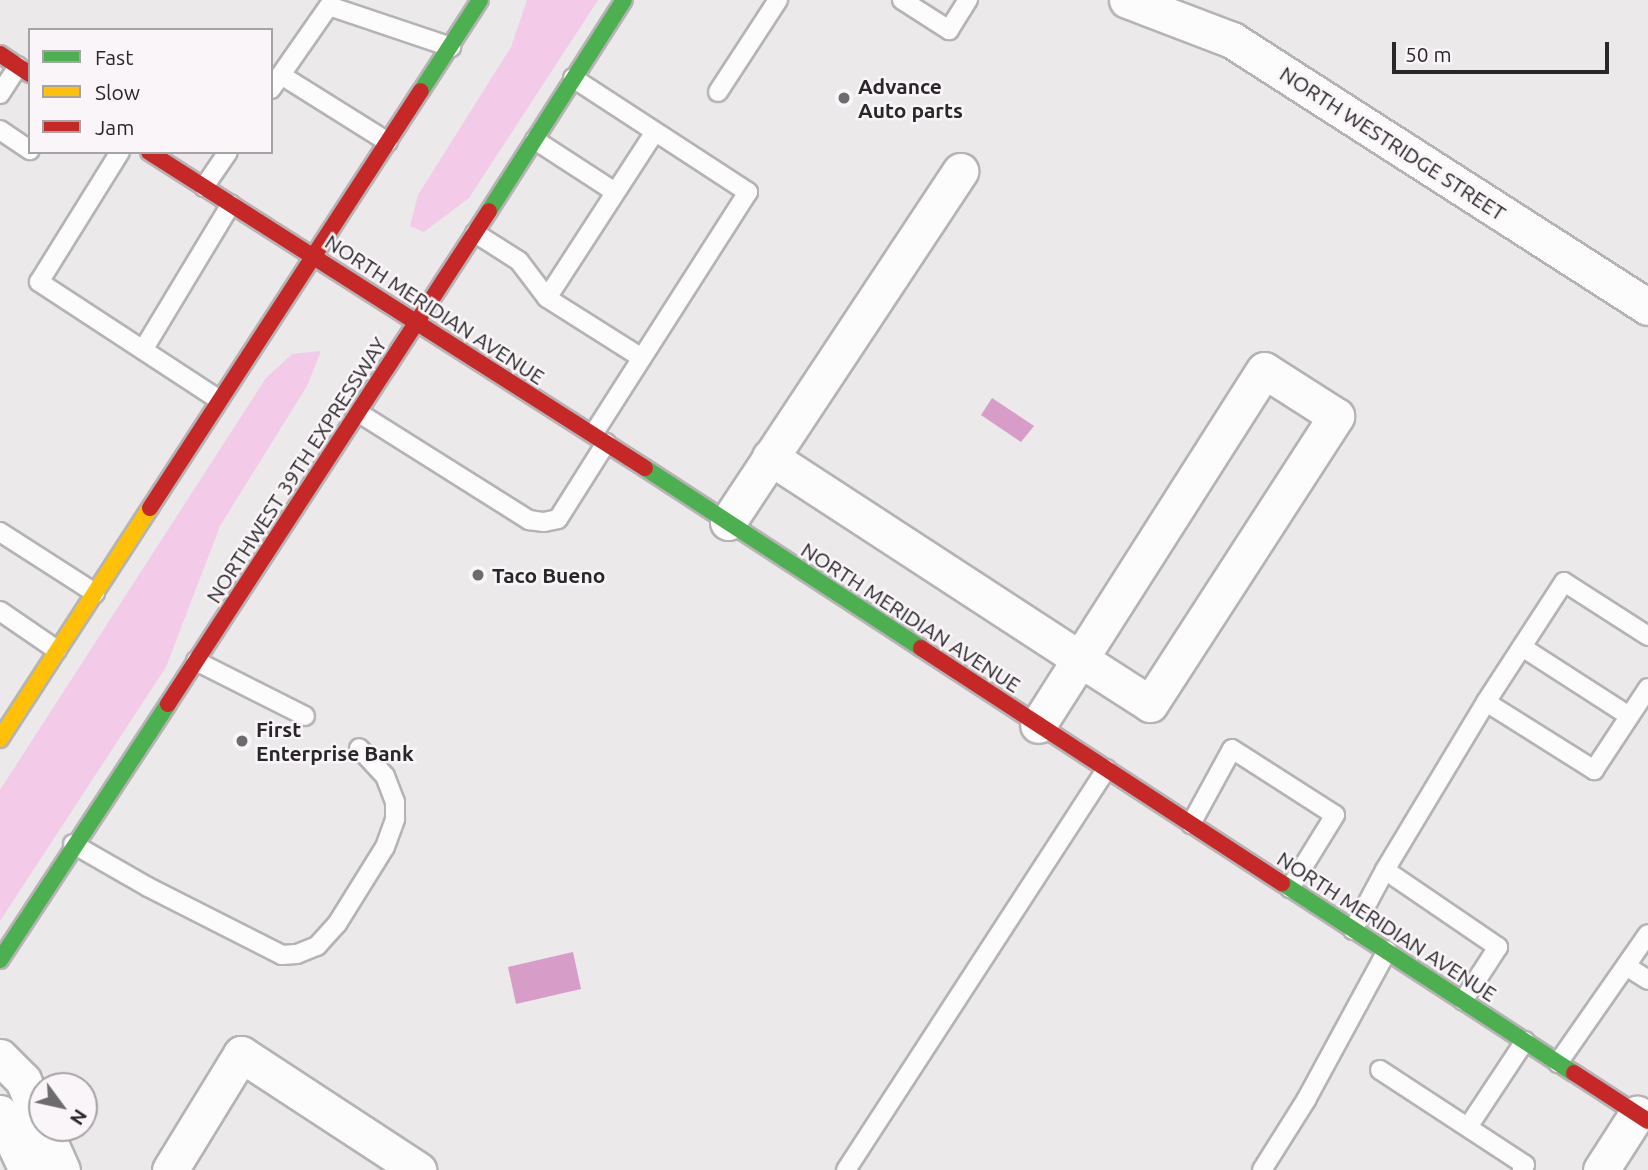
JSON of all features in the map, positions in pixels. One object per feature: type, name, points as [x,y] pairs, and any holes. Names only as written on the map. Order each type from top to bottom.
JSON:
[{"type":"main road","points":[[0,739],[481,0]]},
{"type":"main road","name":"NORTHWEST 39TH EXPRESSWAY","points":[[0,960],[73,844],[418,323],[624,0]]},
{"type":"main road","points":[[0,54],[24,70]]},
{"type":"main road","name":"NORTH MERIDIAN AVENUE","points":[[152,154],[728,522],[1643,1117]]},
{"type":"street","name":"NORTH WESTRIDGE STREET","points":[[1126,0],[1232,40],[1648,307]]},
{"type":"street","points":[[728,522],[960,171]]},
{"type":"street","points":[[770,457],[1080,659],[1150,704],[1336,416],[1264,370],[1080,659],[1038,725]]},
{"type":"street","points":[[170,1170],[241,1054],[418,1170]]},
{"type":"street","points":[[0,1057],[23,1080],[28,1092]]},
{"type":"street","points":[[0,1113],[27,1170]]},
{"type":"street","points":[[1601,1170],[1643,1117]]},
{"type":"street","points":[[50,1142],[62,1170]]},
{"type":"lane","points":[[718,92],[778,0]]},
{"type":"lane","points":[[902,0],[949,30],[968,0]]},
{"type":"lane","points":[[388,142],[276,82],[329,6],[451,47]]},
{"type":"lane","points":[[0,93],[24,70]]},
{"type":"lane","points":[[359,413],[529,520],[544,522],[558,519],[642,358],[748,192],[573,78]]},
{"type":"lane","points":[[0,130],[28,149]]},
{"type":"lane","points":[[547,298],[655,132]]},
{"type":"lane","points":[[535,140],[615,192]]},
{"type":"lane","points":[[119,154],[39,282],[219,400]]},
{"type":"lane","points":[[204,187],[227,154]]},
{"type":"lane","points":[[143,350],[231,204]]},
{"type":"lane","points":[[475,233],[519,261],[547,298],[642,358]]},
{"type":"lane","points":[[0,532],[94,593]]},
{"type":"lane","points":[[1353,930],[1385,870],[1486,702],[1564,582],[1648,636]]},
{"type":"lane","points":[[0,611],[57,650]]},
{"type":"lane","points":[[1522,647],[1629,716]]},
{"type":"lane","points":[[196,661],[305,716]]},
{"type":"lane","points":[[1486,702],[1594,770],[1648,688]]},
{"type":"lane","points":[[73,844],[159,893],[282,955],[297,954],[317,946],[337,924],[385,847],[395,819],[395,802],[385,776],[359,748]]},
{"type":"lane","points":[[1191,824],[1231,749],[1324,808],[1335,816],[1290,888]]},
{"type":"lane","points":[[846,1170],[1106,769]]},
{"type":"lane","points":[[1385,870],[1498,947],[1463,1001]]},
{"type":"lane","points":[[1558,1063],[1648,934]]},
{"type":"lane","points":[[1262,1170],[1306,1100],[1387,951]]},
{"type":"lane","points":[[1626,966],[1648,981]]},
{"type":"lane","points":[[1468,1127],[1525,1041]]},
{"type":"lane","points":[[1380,1070],[1525,1165],[1522,1170]]},
{"type":"shaded area","points":[[527,0],[598,0],[469,198],[424,232],[410,226],[418,195],[511,47]]},
{"type":"shaded area","points":[[321,351],[307,386],[220,526],[166,667],[0,921],[0,790],[266,378],[292,354]]},
{"type":"shaded area","points":[[992,398],[1034,426],[1021,442],[981,415]]},
{"type":"shaded area","points":[[573,952],[581,989],[516,1004],[508,967]]},
{"type":"traffic: fast","points":[[421,91],[480,0]]},
{"type":"traffic: fast","points":[[489,211],[624,0]]},
{"type":"traffic: fast","points":[[645,468],[921,648]]},
{"type":"traffic: fast","points":[[0,960],[168,704]]},
{"type":"traffic: fast","points":[[1282,883],[1574,1073]]},
{"type":"traffic: slow","points":[[0,739],[150,508]]},
{"type":"traffic: jam","points":[[0,54],[28,73]]},
{"type":"traffic: jam","points":[[150,508],[421,91]]},
{"type":"traffic: jam","points":[[152,154],[645,468]]},
{"type":"traffic: jam","points":[[168,704],[489,211]]},
{"type":"traffic: jam","points":[[921,648],[1282,883]]},
{"type":"traffic: jam","points":[[1574,1073],[1648,1121]]},
{"type":"place","name":"Advance Auto parts","points":[[844,98]]},
{"type":"place","name":"Taco Bueno","points":[[478,575]]},
{"type":"place","name":"First Enterprise Bank","points":[[242,741]]}]
